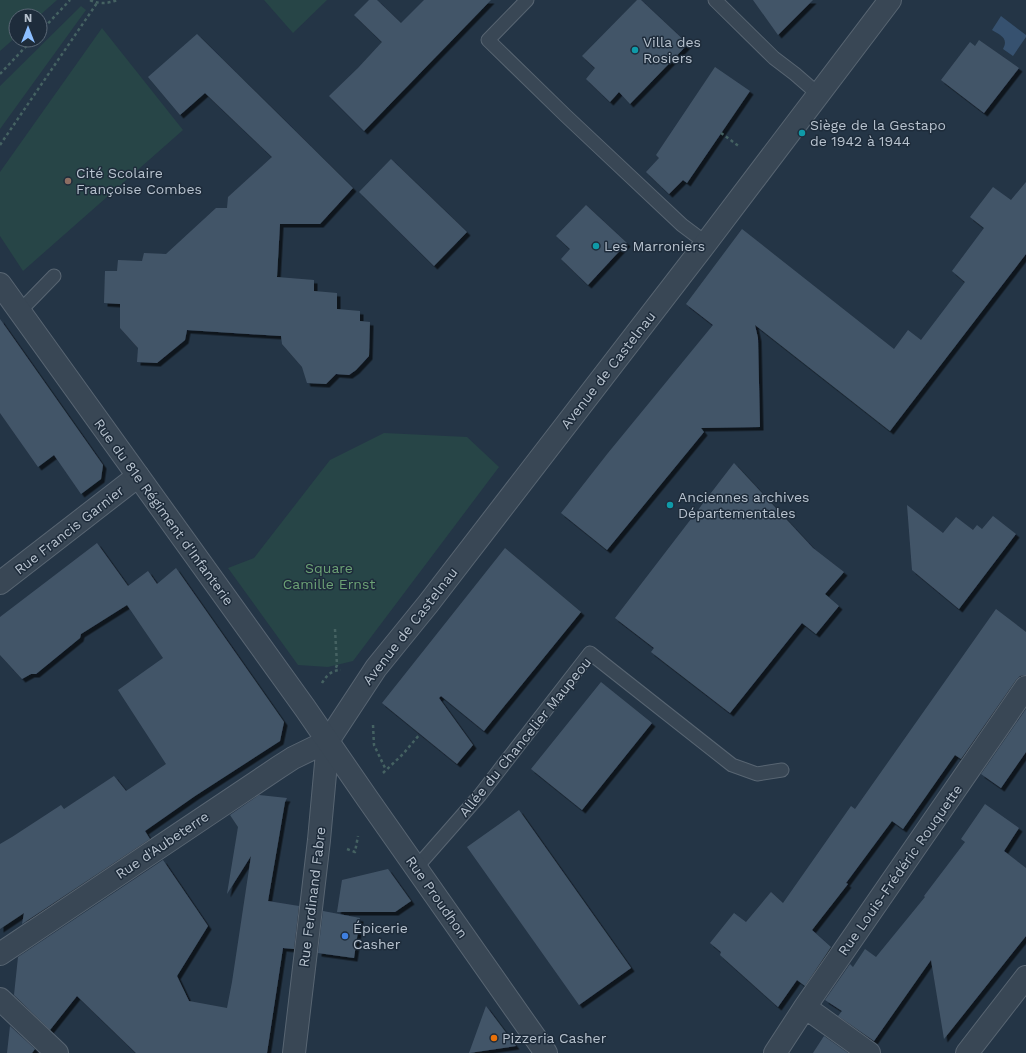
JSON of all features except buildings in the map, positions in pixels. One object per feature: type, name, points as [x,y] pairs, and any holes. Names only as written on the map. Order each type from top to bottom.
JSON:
[{"type":"street","name":"Avenue de Castelnau","points":[[328,741],[376,668],[428,604],[706,243],[890,0]]},
{"type":"street","name":"Rue du 81e Régiment d'Infanterie","points":[[0,284],[328,741]]},
{"type":"street","name":"Rue Francis Garnier","points":[[0,583],[138,476]]},
{"type":"street","name":"Rue Louis-Frédéric Rouquette","points":[[775,1053],[1026,687]]},
{"type":"street","name":"Rue Proudhon","points":[[328,741],[546,1053]]},
{"type":"street","name":"Rue d'Aubeterre","points":[[0,954],[279,767],[293,758],[328,741]]},
{"type":"street","name":"Rue Ferdinand Fabre","points":[[294,1053],[319,840],[328,741]]},
{"type":"street","points":[[967,1053],[1026,977]]},
{"type":"street","points":[[0,999],[57,1053]]},
{"type":"street","points":[[805,1008],[868,1053]]},
{"type":"lane","points":[[527,0],[488,40],[676,220],[706,243]]},
{"type":"lane","points":[[715,0],[774,58],[818,94]]},
{"type":"lane","points":[[20,311],[54,276]]},
{"type":"lane","name":"Allée du Chancelier Maupeou","points":[[416,868],[480,795],[590,653],[732,766],[757,774],[782,770]]},
{"type":"path","points":[[48,23],[70,0]]},
{"type":"path","points":[[90,0],[97,3],[108,3],[118,0]]},
{"type":"path","points":[[0,145],[97,3]]},
{"type":"path","points":[[0,74],[24,48]]},
{"type":"path","points":[[721,133],[740,147]]},
{"type":"path","points":[[335,629],[337,665],[335,670]]},
{"type":"path","points":[[396,760],[420,734]]},
{"type":"green space","points":[[0,0],[57,0],[48,8],[8,8],[8,44],[0,51]]},
{"type":"green space","points":[[264,0],[327,0],[293,33]]},
{"type":"green space","points":[[81,6],[86,10],[0,129],[0,86],[38,48],[48,48],[48,39]]},
{"type":"green space","points":[[102,28],[183,130],[23,271],[0,236],[0,172]]},
{"type":"green space","name":"Square Camille Ernst","points":[[384,433],[467,437],[499,467],[353,661],[328,667],[298,665],[228,568],[254,558],[330,460]]},
{"type":"water","points":[[1001,16],[1026,35],[1013,56],[1003,49],[1005,42],[1003,37],[992,30]]},
{"type":"place","name":"Villa des Rosiers","points":[[635,50]]},
{"type":"place","name":"Siège de la Gestapo de 1942 à 1944","points":[[802,133]]},
{"type":"place","name":"Cité Scolaire Françoise Combes","points":[[68,181]]},
{"type":"place","name":"Les Marroniers","points":[[596,246]]},
{"type":"place","name":"Anciennes archives Départementales","points":[[670,505]]},
{"type":"place","name":"Épicerie Casher","points":[[345,936]]},
{"type":"place","name":"Pizzeria Casher","points":[[494,1038]]}]
